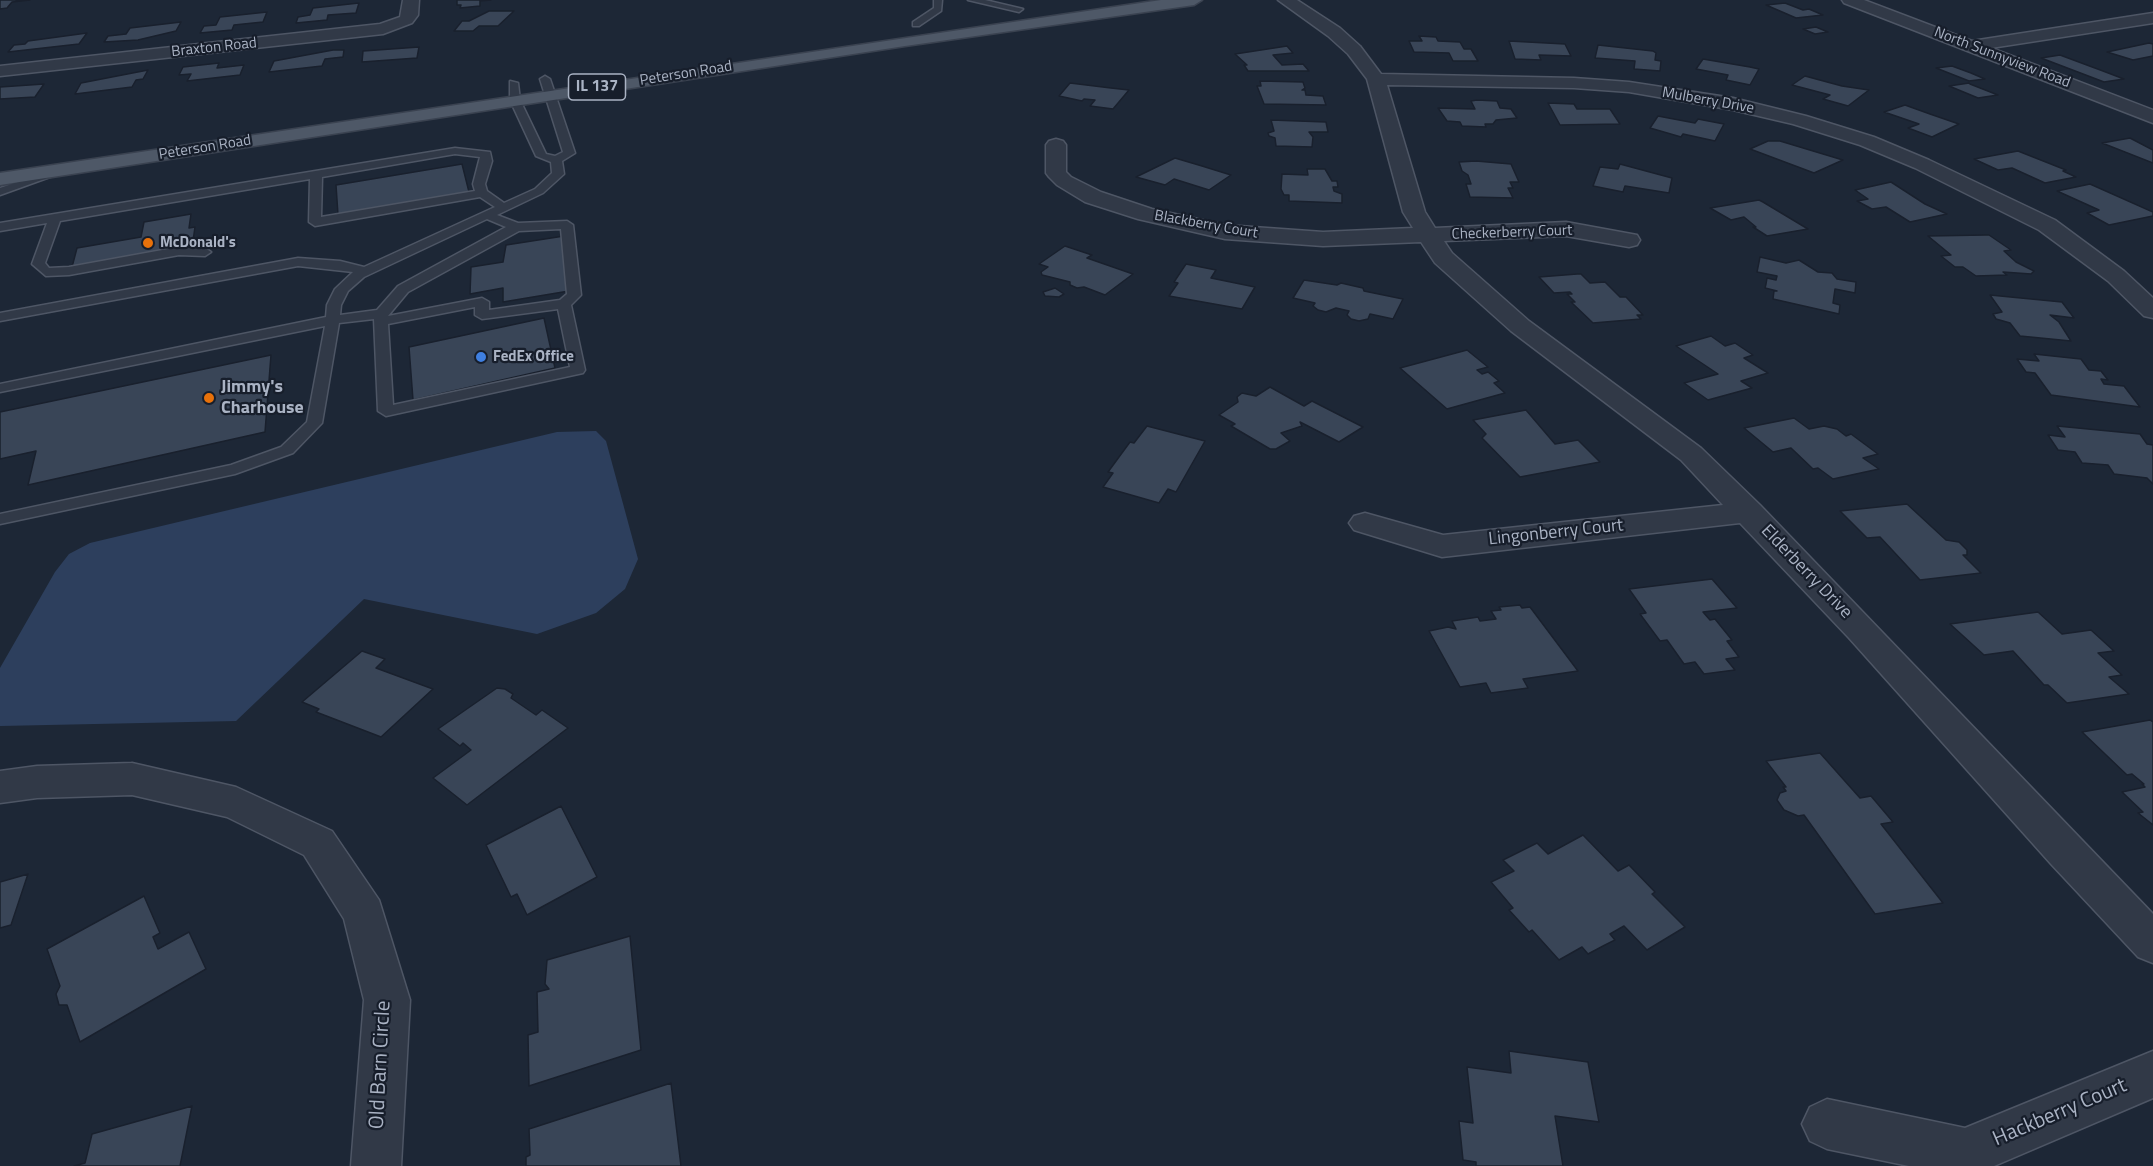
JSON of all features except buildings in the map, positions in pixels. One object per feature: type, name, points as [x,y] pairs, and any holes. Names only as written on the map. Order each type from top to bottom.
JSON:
[{"type":"main road","name":"Peterson Road","points":[[0,180],[916,24],[1088,0]]},
{"type":"main road","name":"Peterson Road","points":[[548,86],[1194,0]]},
{"type":"main road","name":"Peterson Road","points":[[186,132],[514,92]]},
{"type":"street","name":"Braxton Road","points":[[0,71],[383,29],[406,20],[410,15],[411,0]]},
{"type":"street","points":[[1286,0],[1334,32],[1354,50],[1376,79],[1414,212],[1429,236]]},
{"type":"street","name":"North Sunnyview Road","points":[[1850,0],[2153,117]]},
{"type":"street","points":[[1971,46],[2153,18]]},
{"type":"street","name":"Mulberry Drive","points":[[1376,79],[1574,82],[1629,87],[1733,104],[1799,120],[1867,141],[1911,159],[2047,225],[2116,276],[2153,311]]},
{"type":"street","name":"Blackberry Court","points":[[1056,146],[1056,173],[1064,181],[1093,197],[1185,224],[1270,237],[1323,239],[1429,236]]},
{"type":"street","name":"Checkerberry Court","points":[[1429,236],[1566,229],[1629,240]]},
{"type":"street","name":"Elderberry Drive","points":[[1429,236],[1443,258],[1472,287],[1520,326],[1637,411],[1691,454],[1749,512],[2153,943]]},
{"type":"street","name":"Lingonberry Court","points":[[1365,524],[1442,546],[1749,512]]},
{"type":"street","name":"Old Barn Circle","points":[[0,787],[37,782],[132,779],[236,803],[318,843],[364,913],[387,1000],[376,1166]]},
{"type":"street","name":"Hackberry Court","points":[[1827,1124],[1965,1154],[2153,1074]]},
{"type":"lane","points":[[916,24],[938,9],[938,0]]},
{"type":"lane","points":[[972,0],[1019,9]]},
{"type":"lane","points":[[514,92],[542,156],[556,160],[569,153],[548,86]]},
{"type":"lane","points":[[0,227],[455,151],[486,154],[479,184],[482,193],[504,208]]},
{"type":"lane","points":[[0,519],[235,469],[286,450],[314,423],[334,305],[342,289],[365,271],[539,191],[558,174],[556,160]]},
{"type":"lane","points":[[0,192],[47,175],[88,166]]},
{"type":"lane","points":[[316,174],[315,222],[482,193]]},
{"type":"lane","points":[[0,388],[333,320],[381,317],[482,302],[482,315],[564,304],[574,295],[567,225],[516,227],[487,215]]},
{"type":"lane","points":[[55,218],[38,264],[46,272],[69,271],[179,251],[205,252]]},
{"type":"lane","points":[[516,227],[403,289],[381,317],[386,411],[578,370],[564,304]]},
{"type":"lane","points":[[0,317],[298,262],[340,265],[365,271]]},
{"type":"water","points":[[596,431],[606,441],[638,559],[625,589],[596,613],[537,634],[364,599],[236,721],[0,726],[0,668],[55,572],[69,554],[90,543],[557,432]]},
{"type":"place","name":"McDonald's","points":[[148,243]]},
{"type":"place","name":"FedEx Office","points":[[481,357]]},
{"type":"place","name":"Jimmy's Charhouse","points":[[209,398]]}]
